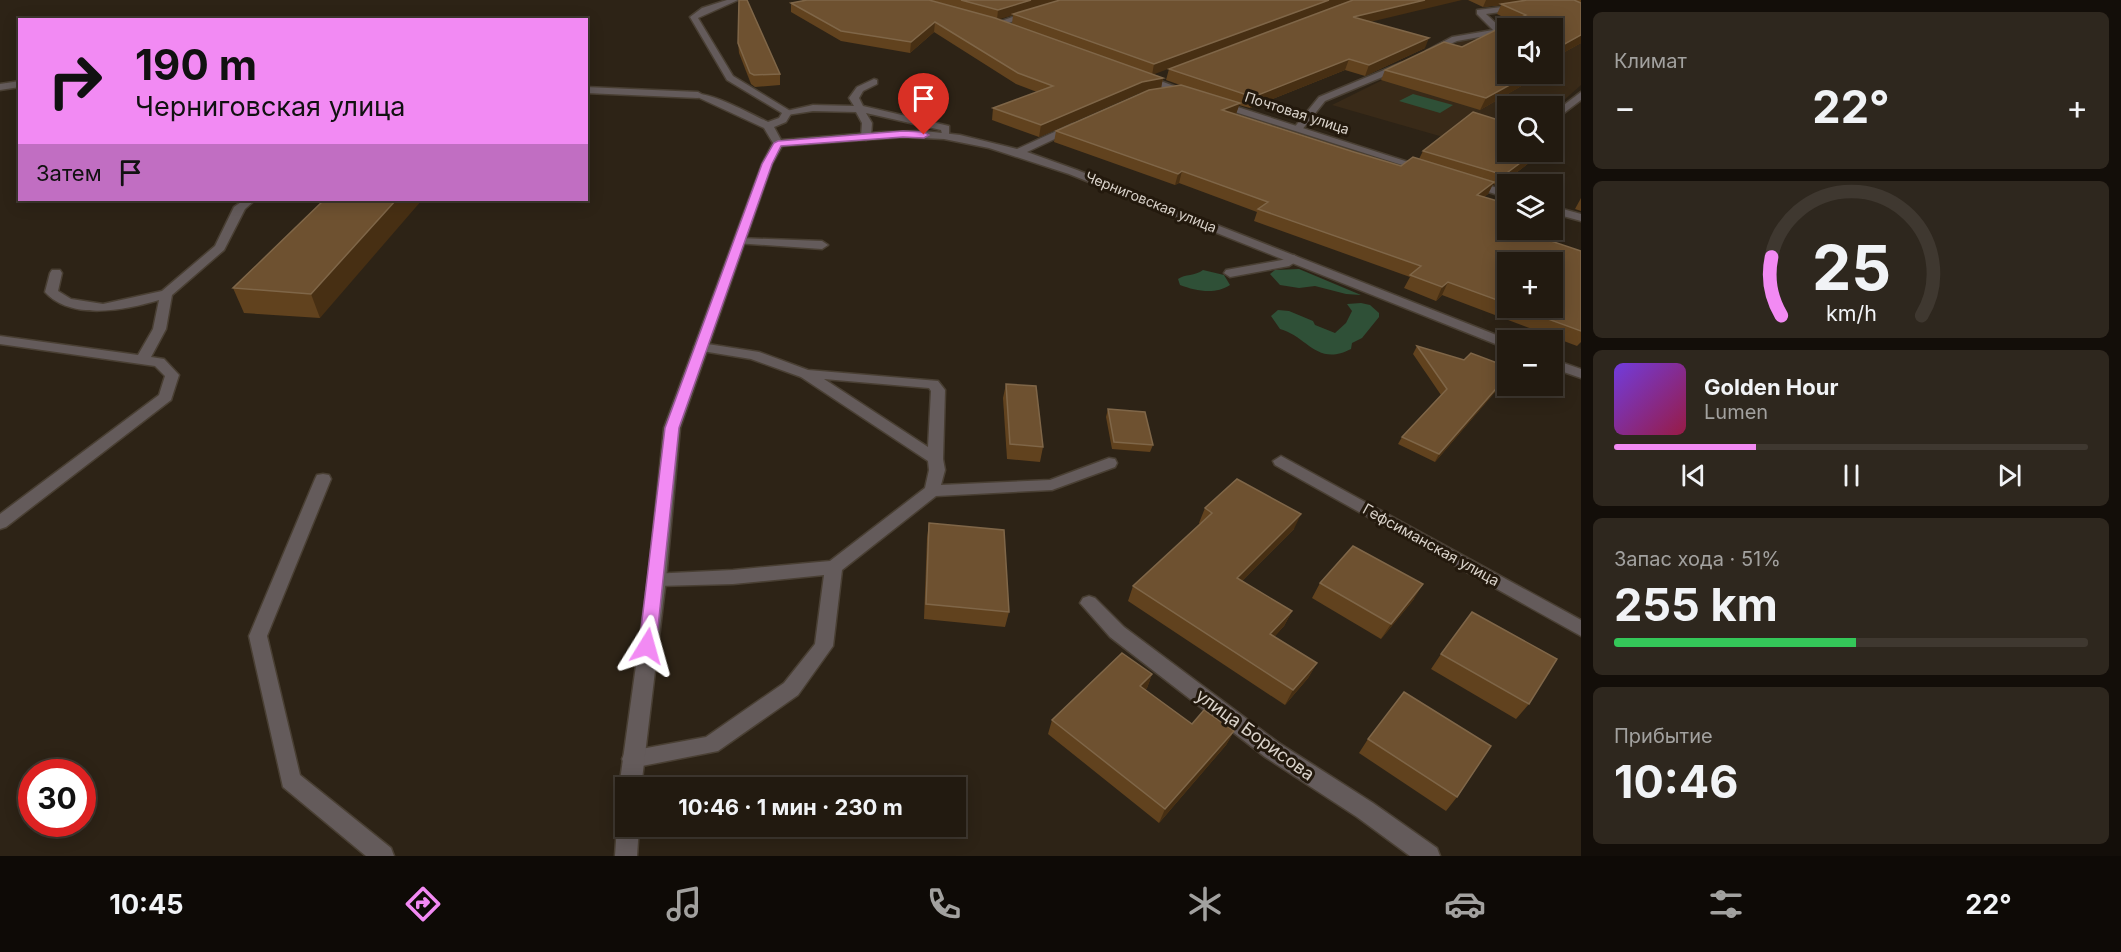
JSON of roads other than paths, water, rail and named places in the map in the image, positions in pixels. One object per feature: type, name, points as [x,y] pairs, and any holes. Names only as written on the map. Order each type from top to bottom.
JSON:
[{"type":"street","points":[[734,0],[705,10],[694,17],[730,78],[787,112],[813,108],[862,109],[946,128],[946,136]]},
{"type":"street","points":[[1423,55],[1455,39],[1499,31],[1480,12],[1526,6]]},
{"type":"street","points":[[997,24],[1042,10]]},
{"type":"street","points":[[986,21],[1019,32]]},
{"type":"street","points":[[1298,129],[1322,99],[1412,60]]},
{"type":"street","points":[[1130,72],[1199,97]]},
{"type":"street","points":[[1152,80],[1163,76]]},
{"type":"street","points":[[866,137],[867,123],[862,109],[854,98],[860,89],[874,82]]},
{"type":"street","points":[[0,87],[18,84]]},
{"type":"street","points":[[588,90],[698,96],[738,110],[768,126],[778,143],[767,164],[672,428],[657,579],[631,777]]},
{"type":"street","points":[[1161,93],[1179,90]]},
{"type":"street","points":[[1563,110],[1581,94]]},
{"type":"street","name":"Почтовая улица","points":[[1209,101],[1430,171]]},
{"type":"street","points":[[768,126],[783,120],[787,112]]},
{"type":"street","points":[[1017,153],[1082,123]]},
{"type":"street","name":"Черниговская улица","points":[[778,143],[903,134],[946,136],[1017,153],[1073,172],[1497,341]]},
{"type":"street","points":[[1463,181],[1497,192]]},
{"type":"street","points":[[56,273],[51,292],[67,302],[102,308],[143,302],[166,294],[220,248],[240,207],[249,201]]},
{"type":"street","points":[[1563,212],[1581,218]]},
{"type":"street","points":[[739,241],[822,245]]},
{"type":"street","points":[[1230,273],[1294,260]]},
{"type":"street","points":[[142,359],[154,346],[165,311],[166,294]]},
{"type":"street","points":[[0,340],[159,362],[172,375],[166,397],[0,524]]},
{"type":"street","points":[[701,347],[754,355],[806,374],[935,459]]},
{"type":"street","points":[[1563,367],[1581,374]]},
{"type":"street","points":[[806,374],[933,384],[938,390],[935,459],[937,470],[932,491]]},
{"type":"street","name":"Гефсиманская улица","points":[[1281,460],[1581,629]]},
{"type":"street","points":[[657,579],[733,577],[834,567],[932,491],[1052,485],[1109,463]]},
{"type":"street","points":[[323,479],[258,636],[291,780],[382,856]]},
{"type":"street","points":[[632,759],[711,745],[791,688],[824,646],[834,567]]},
{"type":"street","name":"улица Борисова","points":[[1089,603],[1117,632],[1272,750],[1365,810],[1429,856]]},
{"type":"street","points":[[626,856],[627,837]]}]
